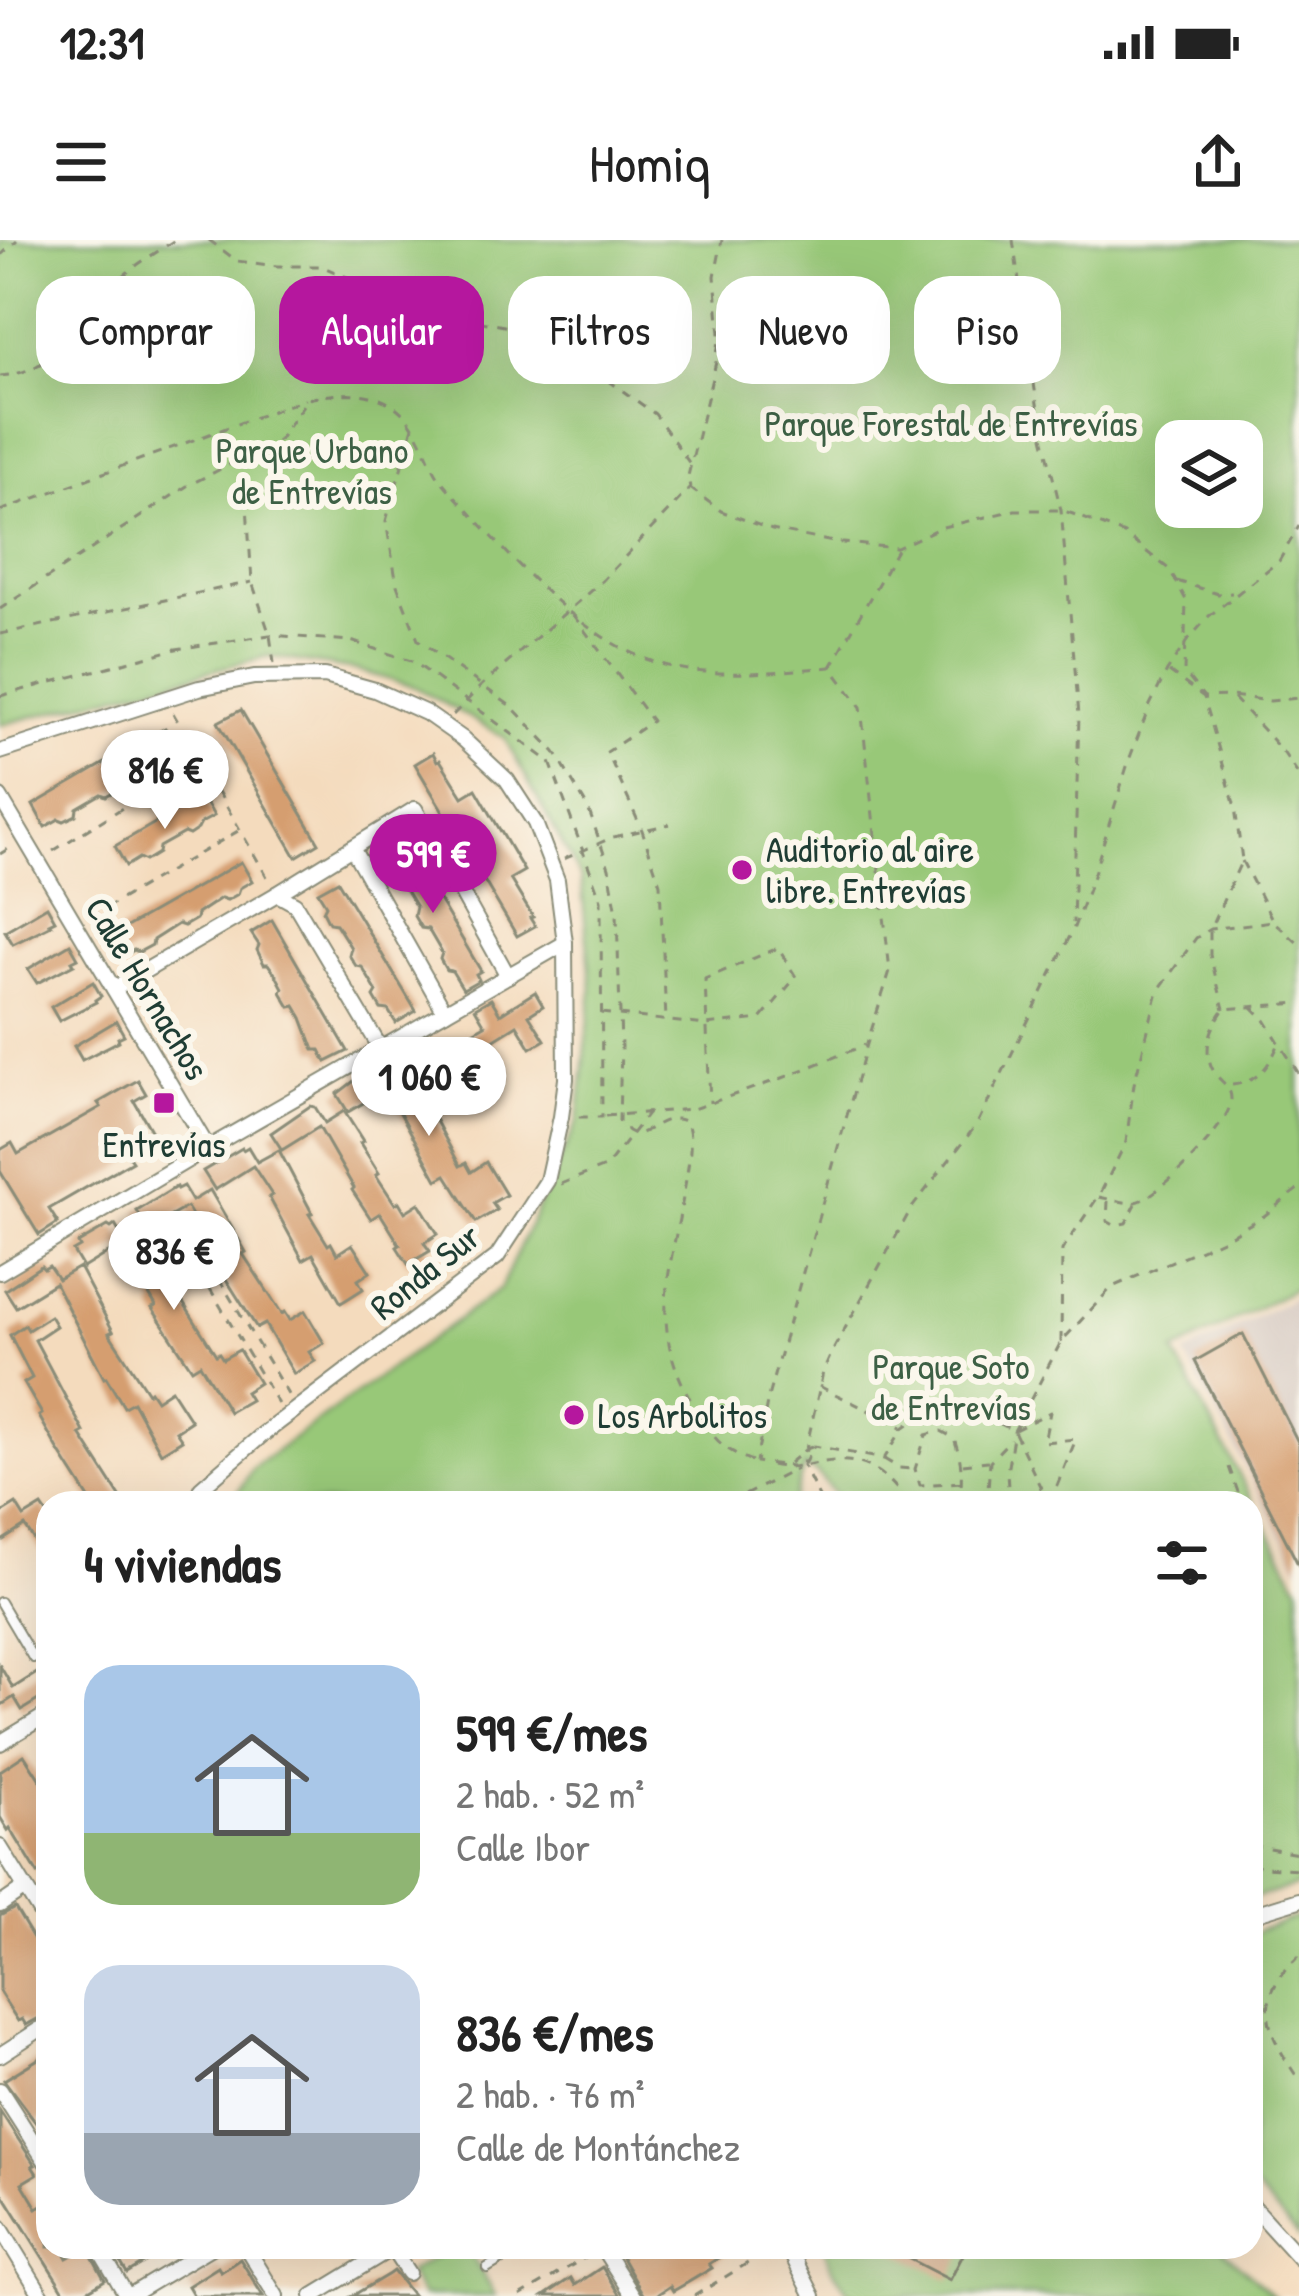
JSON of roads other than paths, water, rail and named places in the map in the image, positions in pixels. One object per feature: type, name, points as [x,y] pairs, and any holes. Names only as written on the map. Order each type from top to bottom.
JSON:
[{"type":"street","name":"Ronda Sur","points":[[0,752],[199,688],[254,677],[326,676],[375,690],[426,713],[463,739],[506,780],[535,823],[557,880],[565,943],[567,1057],[562,1118],[547,1181],[497,1257],[291,1413],[200,1491]]},
{"type":"street","name":"Calle Hornachos","points":[[0,797],[208,1148]]},
{"type":"street","points":[[114,989],[415,809],[508,976]]},
{"type":"street","points":[[352,848],[445,1012]]},
{"type":"street","points":[[277,894],[295,904],[381,1049]]},
{"type":"street","points":[[0,1272],[565,943]]},
{"type":"street","points":[[0,1743],[36,1721]]},
{"type":"street","points":[[0,1847],[36,1895],[0,1905]]},
{"type":"street","points":[[1263,1911],[1299,1900]]},
{"type":"street","points":[[0,2055],[36,2032]]},
{"type":"street","points":[[0,2090],[36,2133]]},
{"type":"street","points":[[1263,2218],[1299,2258]]},
{"type":"street","points":[[0,2227],[42,2296]]},
{"type":"street","points":[[105,2259],[128,2296],[191,2259]]},
{"type":"street","points":[[253,2259],[276,2296]]},
{"type":"street","points":[[313,2296],[374,2259]]},
{"type":"street","points":[[399,2259],[408,2273]]},
{"type":"street","points":[[610,2259],[633,2296]]},
{"type":"street","points":[[794,2259],[813,2296]]},
{"type":"lane","points":[[0,1602],[33,1658]]},
{"type":"lane","points":[[487,2268],[502,2259]]},
{"type":"place","name":"Auditorio al aire libre. Entrevías","points":[[742,870]]},
{"type":"place","name":"Entrevías","points":[[164,1103]]},
{"type":"place","name":"Los Arbolitos","points":[[574,1415]]},
{"type":"park label","name":"Parque Forestal de Entrevías","points":[[951,423]]},
{"type":"park label","name":"Parque Urbano de Entrevías","points":[[312,470]]},
{"type":"park label","name":"Parque Soto de Entrevías","points":[[951,1386]]}]
